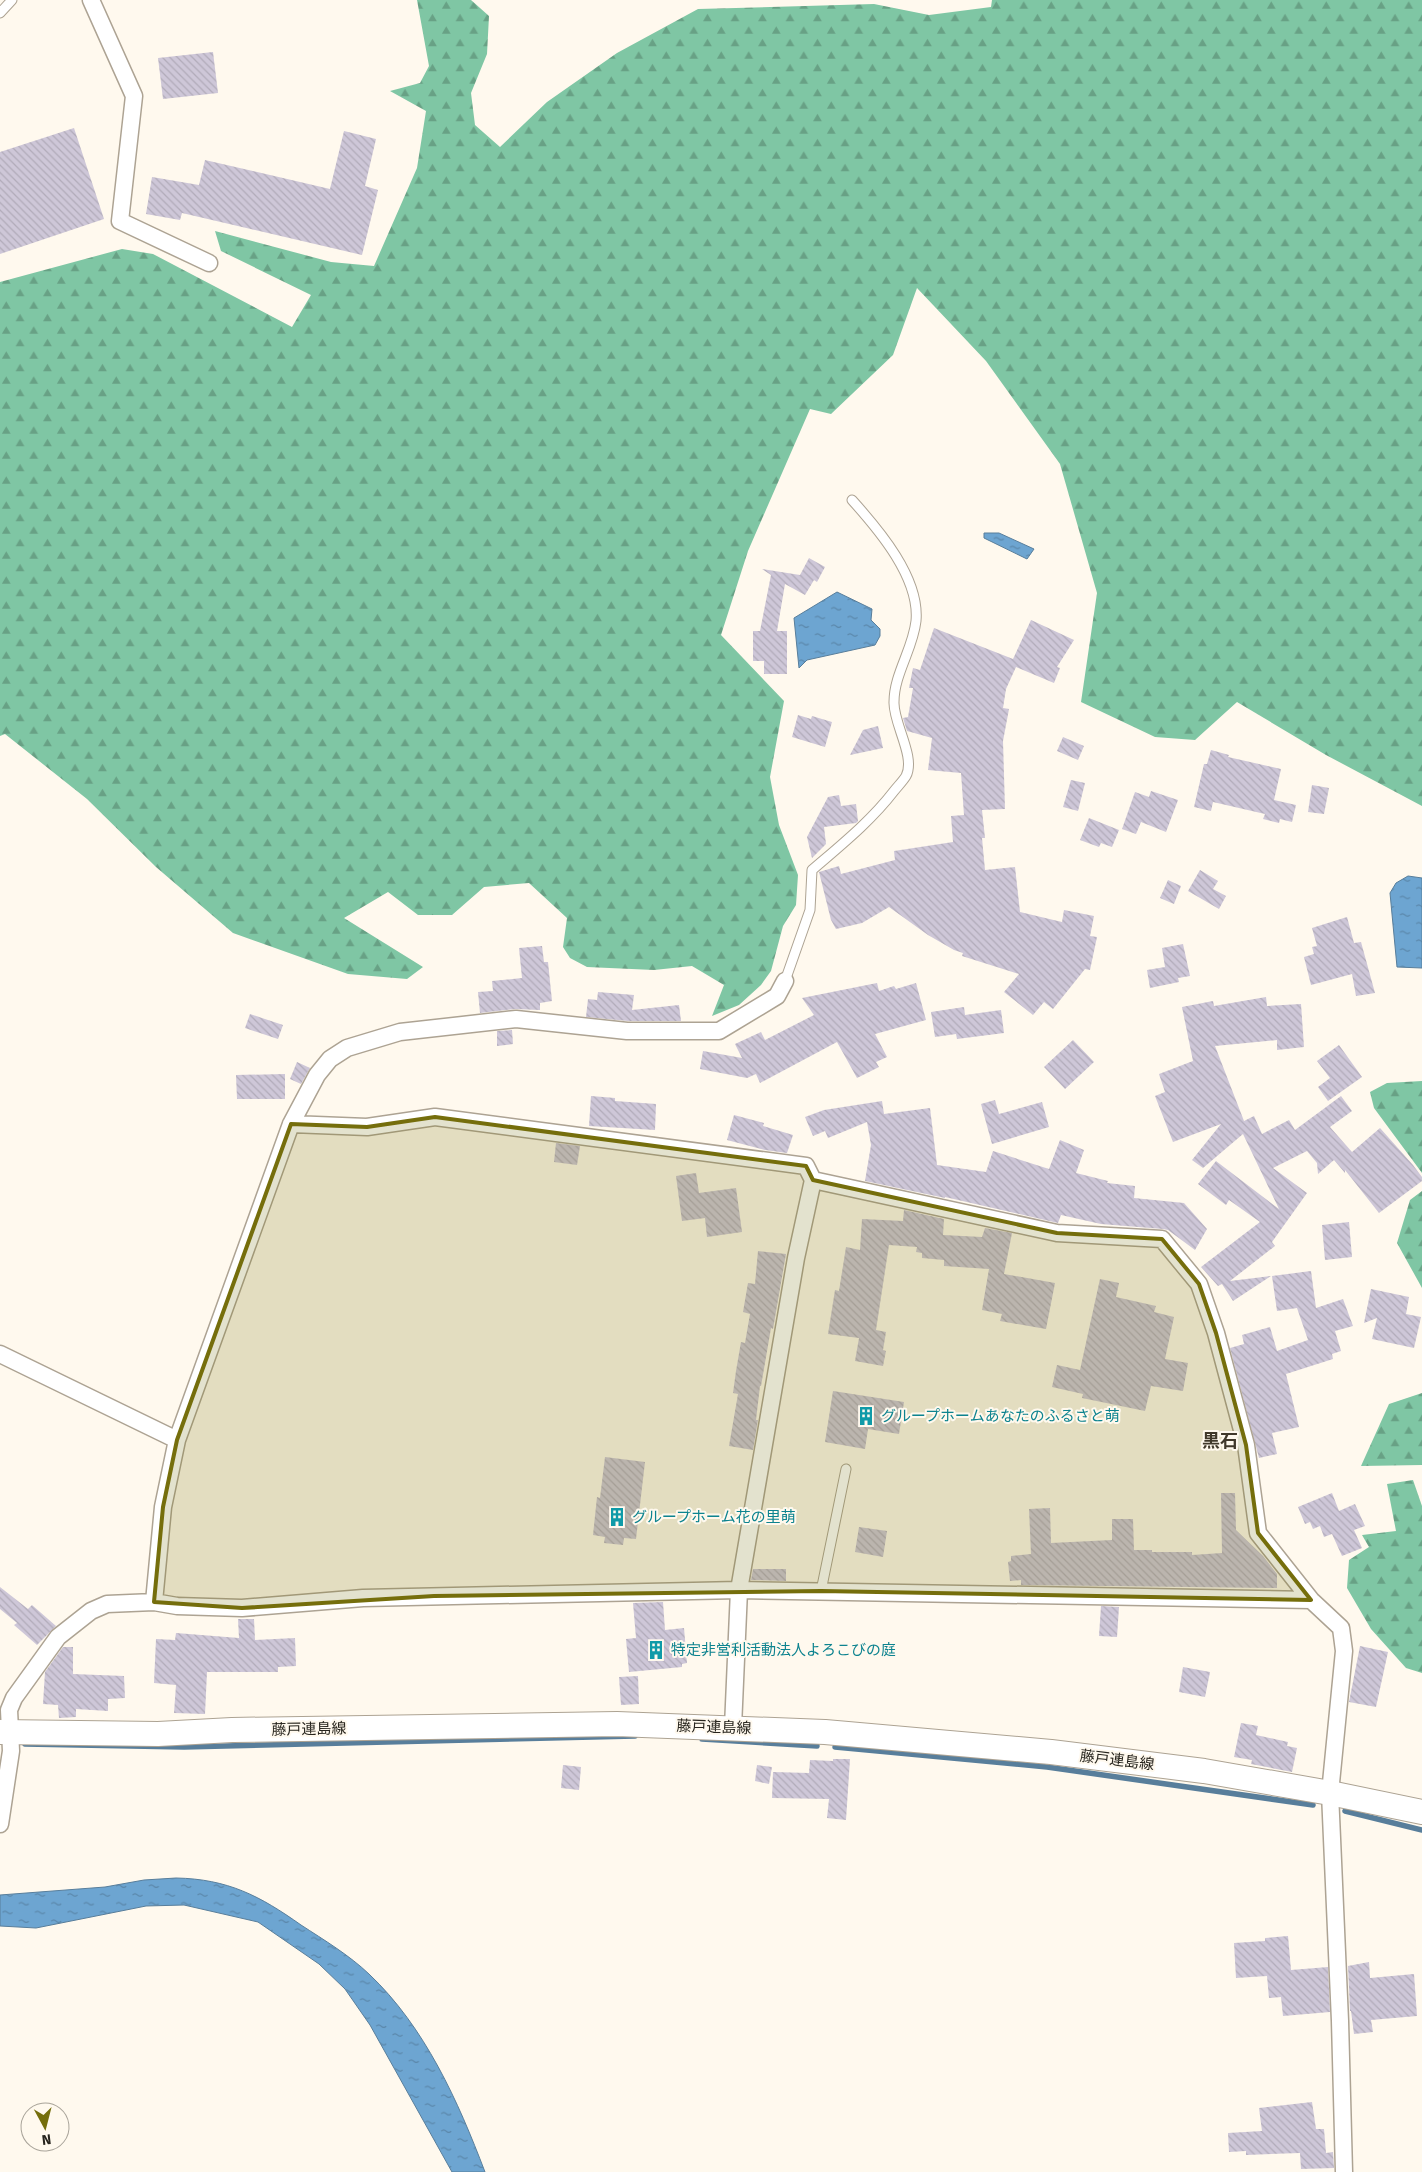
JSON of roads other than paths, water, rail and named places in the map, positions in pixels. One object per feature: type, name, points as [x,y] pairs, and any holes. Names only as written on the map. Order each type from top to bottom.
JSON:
[{"type":"main road","name":"藤戸連島線","points":[[8,1739],[232,1730],[617,1724],[733,1727],[916,1738],[1051,1752],[1204,1771],[1330,1793],[1422,1812]]},
{"type":"street","points":[[91,0],[134,96],[120,222],[209,263]]},
{"type":"street","points":[[154,1602],[163,1507],[177,1440],[291,1124],[317,1075],[330,1059],[347,1048],[400,1032],[516,1019],[627,1031],[719,1031],[776,996],[785,981]]},
{"type":"street","points":[[291,1124],[367,1126],[435,1117],[806,1166],[813,1180],[794,1267],[739,1590],[733,1727]]},
{"type":"street","points":[[813,1180],[1057,1233],[1162,1239],[1199,1284],[1216,1333],[1246,1445],[1258,1533],[1311,1600],[1341,1628],[1344,1652],[1330,1793],[1340,2021],[1344,2172]]},
{"type":"street","points":[[0,1354],[177,1440]]},
{"type":"street","points":[[0,1824],[9,1710],[14,1698],[58,1637],[91,1611],[107,1604],[154,1602],[178,1606],[242,1608],[372,1598],[739,1590],[1311,1600]]},
{"type":"lane","points":[[0,13],[12,0]]},
{"type":"lane","points":[[785,981],[810,910],[812,870],[856,833],[907,775],[906,753],[894,704],[895,691],[916,621],[913,596],[906,572],[868,517],[852,500]]},
{"type":"lane","points":[[822,1591],[846,1469]]},
{"type":"water","points":[[984,533],[999,533],[1034,549],[1027,559],[984,538]]},
{"type":"water","points":[[837,592],[872,609],[871,620],[880,629],[880,636],[875,645],[807,660],[799,668],[794,618]]},
{"type":"water","points":[[1408,876],[1422,878],[1422,968],[1397,967],[1390,893],[1396,883]]},
{"type":"water","points":[[176,1878],[212,1882],[243,1891],[286,1915],[353,1960],[369,1974],[407,2017],[438,2066],[485,2172],[452,2172],[370,2025],[345,1989],[319,1964],[258,1922],[184,1905],[146,1906],[36,1928],[0,1926],[0,1895],[105,1887],[144,1880]]},
{"type":"waterway","points":[[25,1744],[184,1747],[635,1736]]},
{"type":"waterway","points":[[702,1739],[817,1746]]},
{"type":"waterway","points":[[835,1747],[1047,1767],[1313,1805]]},
{"type":"waterway","points":[[1345,1811],[1422,1830]]},
{"type":"place","name":"グループホームあなたのふるさと萌","points":[[866,1416]]},
{"type":"place","name":"グループホーム花の里萌","points":[[617,1517]]},
{"type":"place","name":"特定非営利活動法人よろこびの庭","points":[[656,1650]]},
{"type":"district","name":"黒石","points":[[1220,1441]]}]
